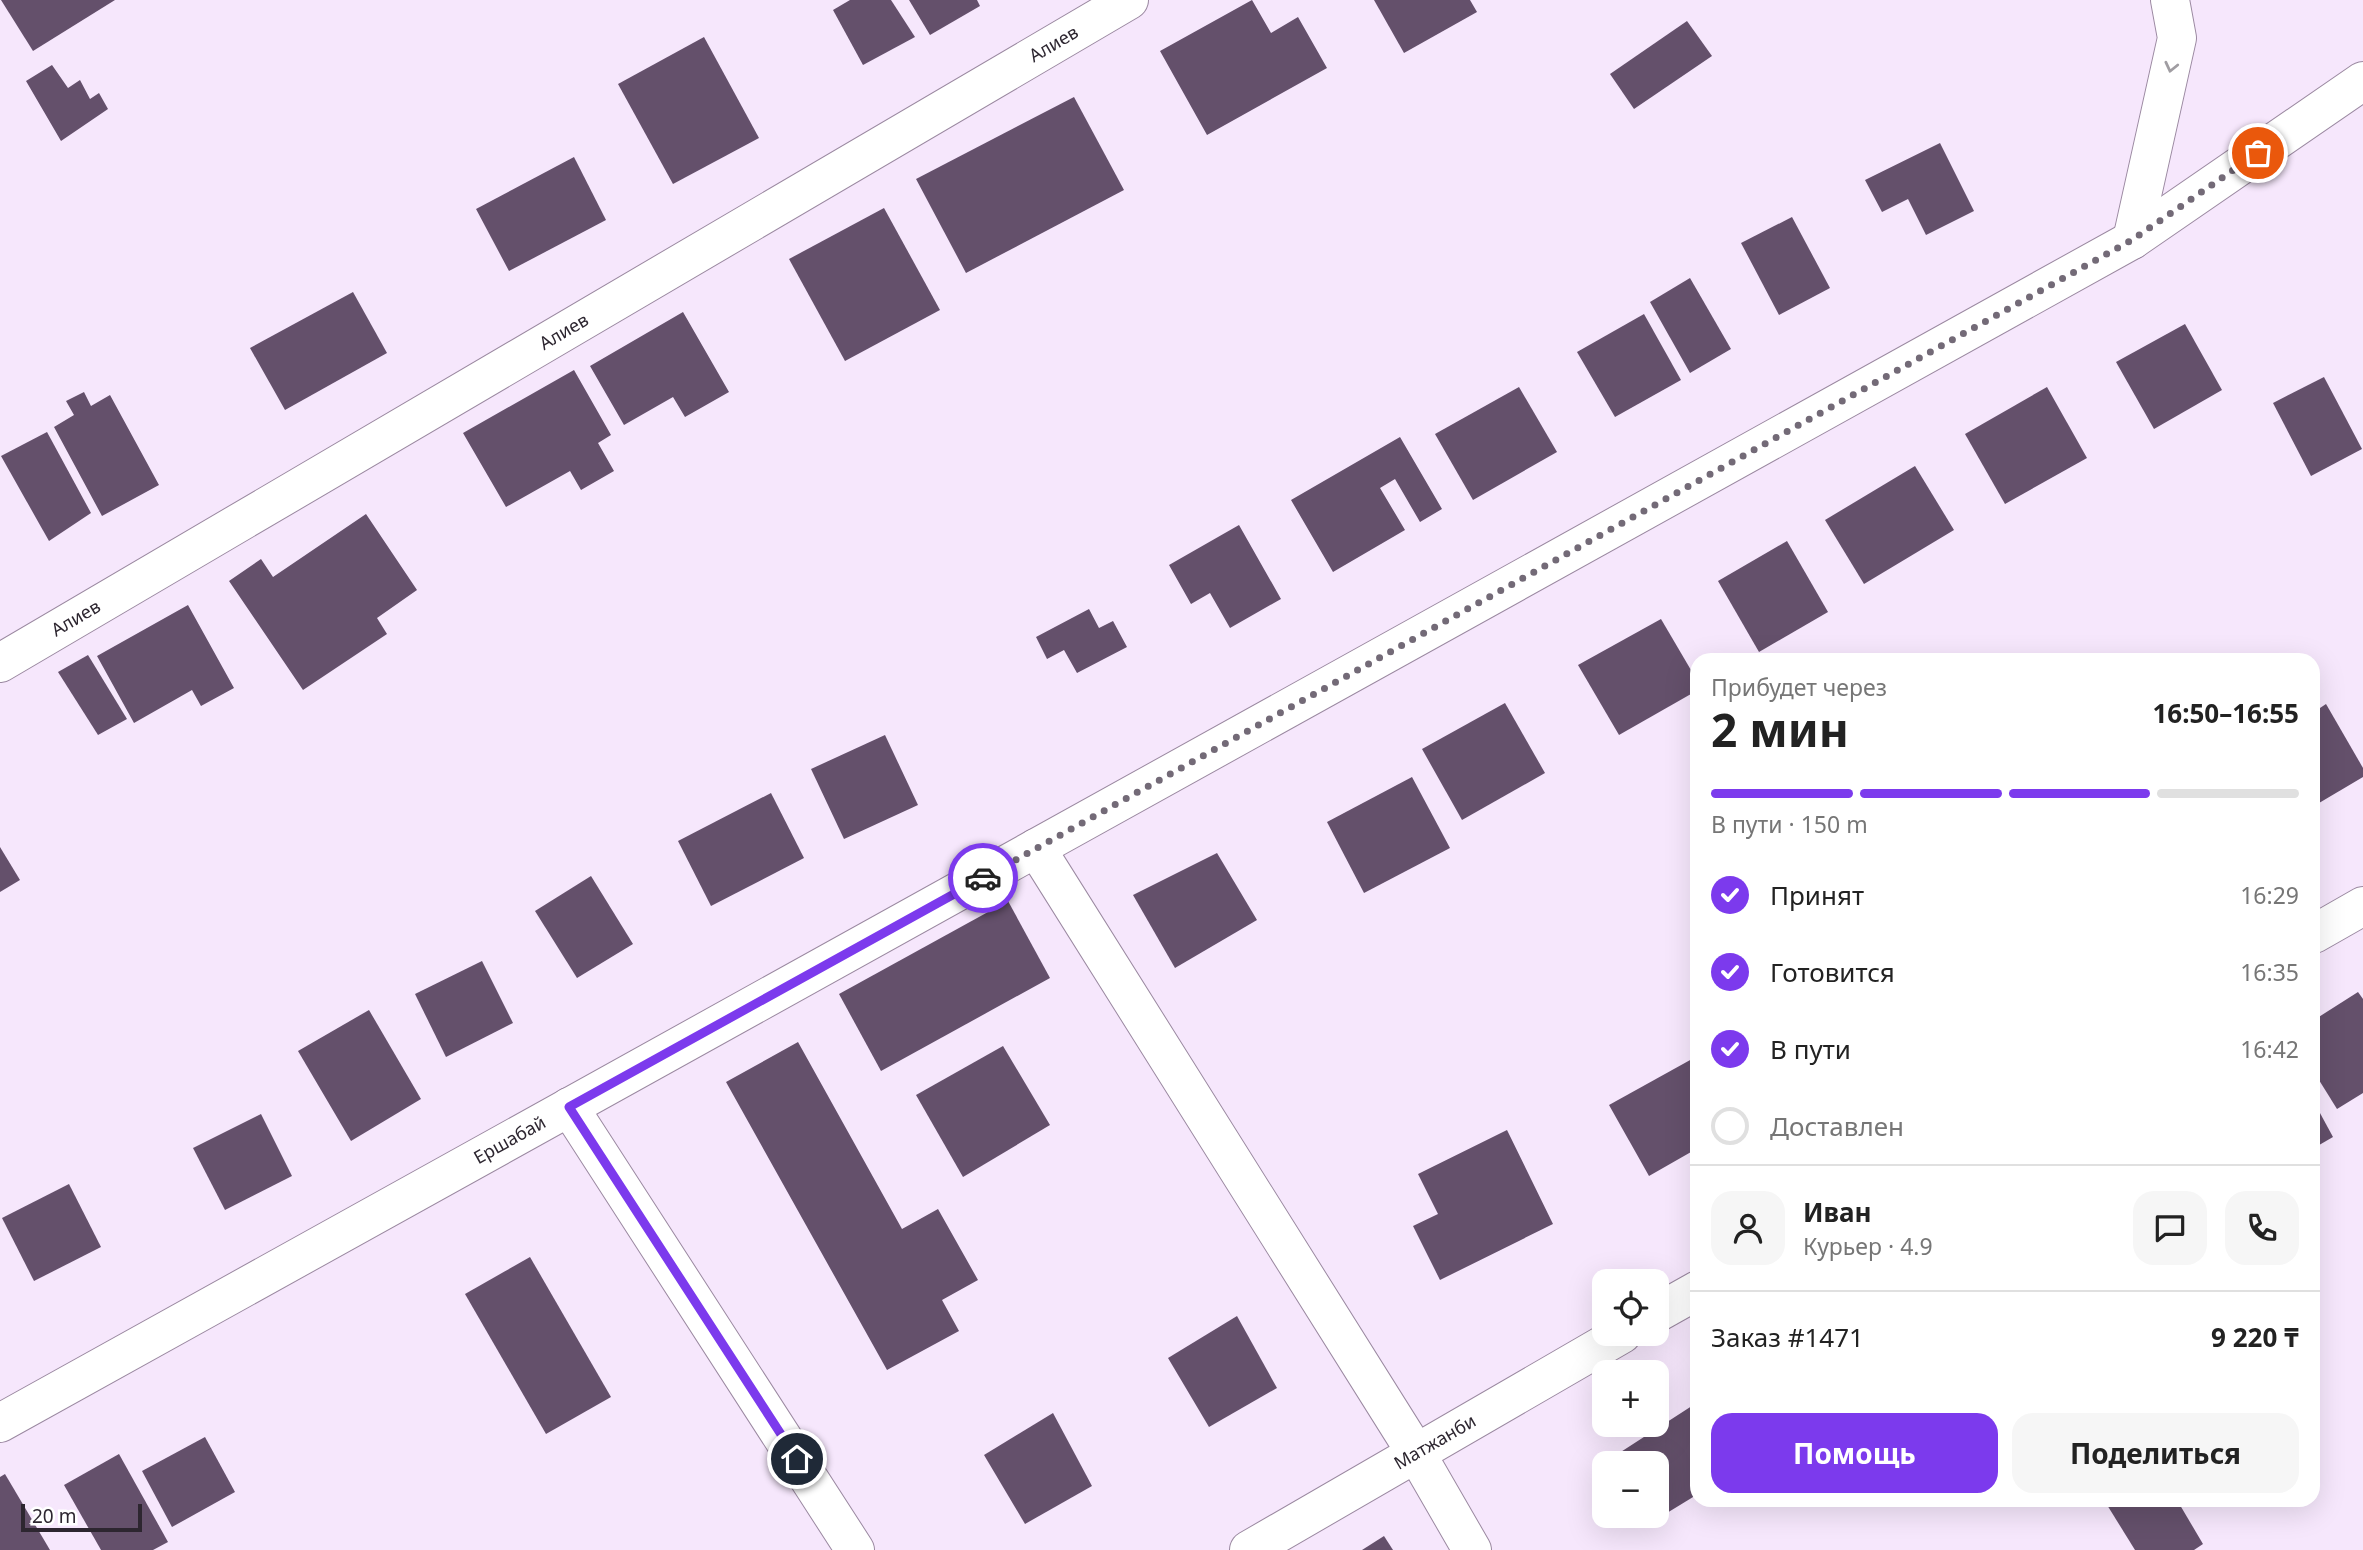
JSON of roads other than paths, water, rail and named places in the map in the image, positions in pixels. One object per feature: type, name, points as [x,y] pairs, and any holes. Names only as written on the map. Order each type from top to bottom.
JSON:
[{"type":"street","name":"Алиев","points":[[0,663],[1129,0]]},
{"type":"street","points":[[2132,240],[2177,38],[2170,0]]},
{"type":"street","name":"Ершабай","points":[[0,1423],[2132,240],[2363,81]]},
{"type":"street","points":[[1036,848],[1416,1453],[1472,1550]]},
{"type":"street","points":[[2320,931],[2363,906]]},
{"type":"street","points":[[569,1107],[855,1550]]},
{"type":"street","points":[[1669,1306],[1690,1294]]},
{"type":"street","name":"Матжанби","points":[[1248,1550],[1601,1346]]}]
